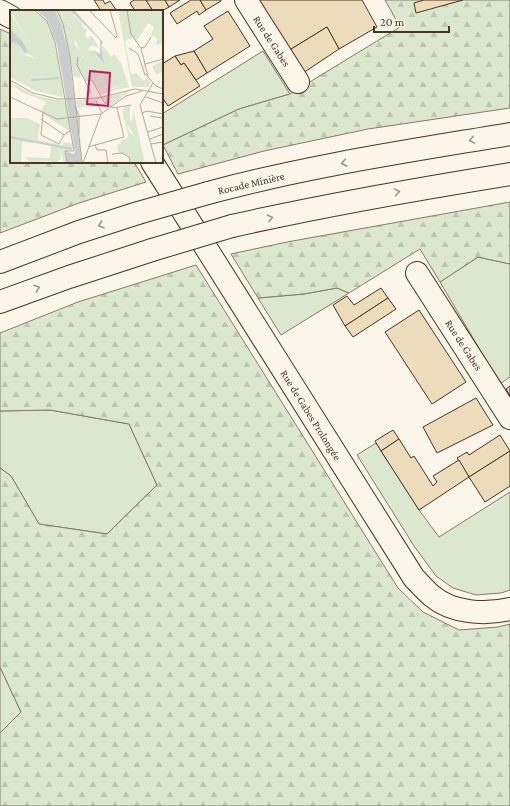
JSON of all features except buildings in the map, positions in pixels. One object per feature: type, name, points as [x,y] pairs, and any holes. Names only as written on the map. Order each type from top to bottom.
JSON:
[{"type":"main road","name":"Rue de Gabes","points":[[246,0],[298,82]]},
{"type":"main road","points":[[0,11],[10,16]]},
{"type":"main road","name":"Rocade Minière","points":[[0,262],[79,232],[138,213],[250,182],[384,155],[510,134]]},
{"type":"main road","name":"Rue de Gabes Prolongée","points":[[153,163],[414,578],[432,597],[450,606],[472,611],[488,612],[510,609]]},
{"type":"main road","points":[[0,302],[69,276],[232,226],[300,211],[510,174]]},
{"type":"main road","name":"Rue de Gabes","points":[[418,273],[510,418]]},
{"type":"green space","points":[[385,0],[510,0],[510,108],[368,129],[264,151],[178,174],[163,145],[239,109],[290,94],[400,27]]},
{"type":"green space","points":[[0,29],[10,34],[10,163],[135,163],[146,182],[79,203],[0,233]]},
{"type":"green space","points":[[263,51],[290,94],[239,109],[163,145],[163,113]]},
{"type":"green space","points":[[510,202],[510,264],[478,257],[440,282],[420,249],[349,293],[337,288],[304,294],[258,298],[231,254],[287,242]]},
{"type":"green space","points":[[478,257],[510,264],[510,377],[500,384],[440,282]]},
{"type":"green space","points":[[196,265],[398,588],[423,612],[459,630],[498,627],[510,624],[510,806],[0,806],[0,733],[21,712],[0,667],[0,468],[11,476],[39,524],[107,534],[157,485],[129,424],[50,410],[0,411],[0,333],[78,302]]},
{"type":"green space","points":[[337,288],[349,293],[281,335],[258,298],[304,294]]},
{"type":"green space","points":[[50,410],[129,424],[157,485],[107,534],[39,524],[11,476],[0,468],[0,411]]},
{"type":"green space","points":[[376,443],[419,510],[439,537],[510,492],[510,590],[501,593],[476,595],[453,588],[436,576],[414,546],[357,455]]},
{"type":"green space","points":[[0,667],[21,712],[0,733]]}]
